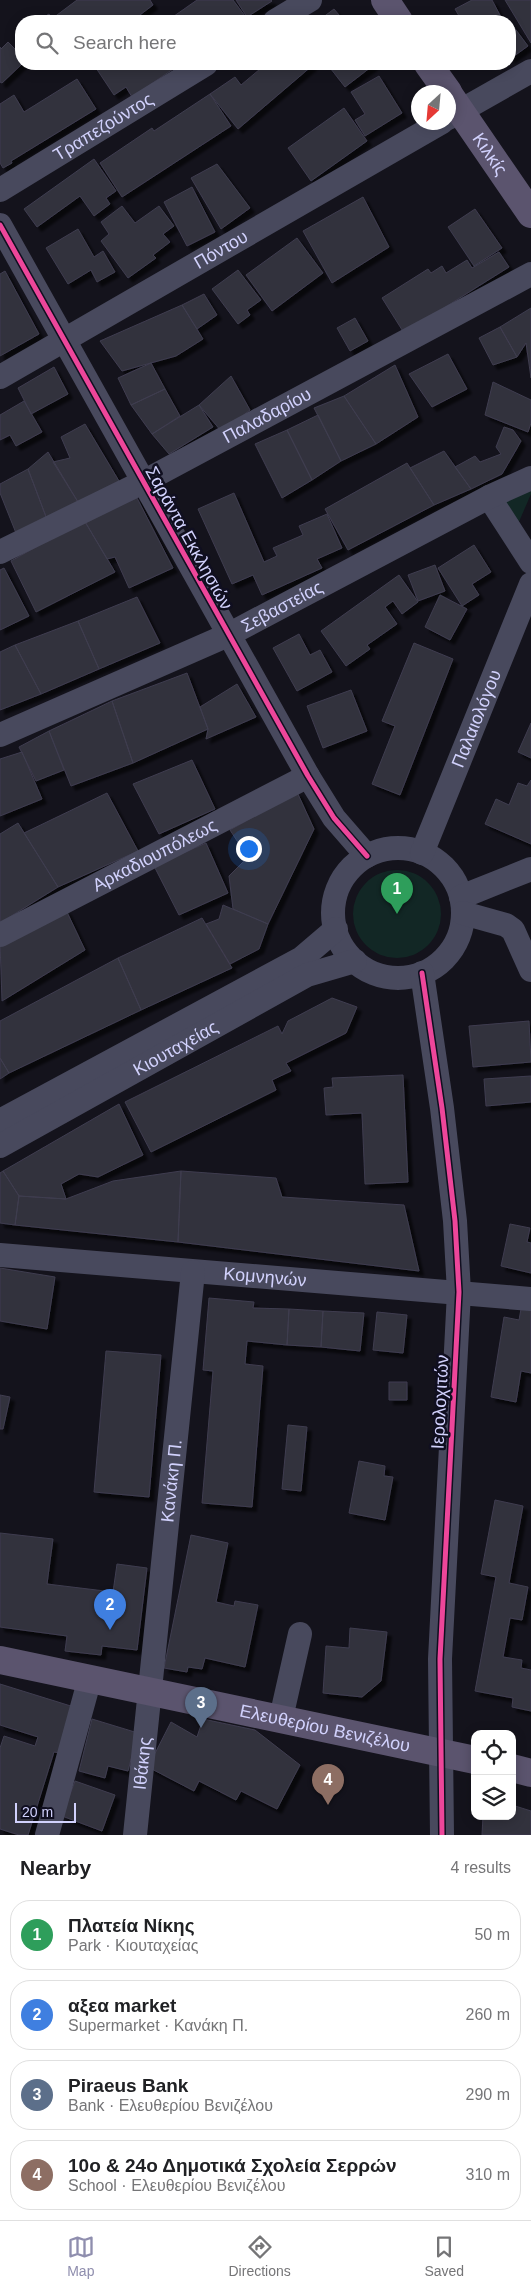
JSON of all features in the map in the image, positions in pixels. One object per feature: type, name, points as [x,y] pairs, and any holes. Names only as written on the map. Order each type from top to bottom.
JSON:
[{"type":"main road","points":[[385,0],[395,15]]},
{"type":"main road","name":"Κιλκίς","points":[[431,70],[438,85]]},
{"type":"main road","name":"Κιλκίς","points":[[456,117],[531,214]]},
{"type":"main road","name":"Ελευθερίου Βενιζέλου","points":[[0,1660],[150,1690],[471,1759]]},
{"type":"main road","points":[[516,1769],[531,1773]]},
{"type":"street","points":[[285,15],[310,0]]},
{"type":"street","name":"Τραπεζούντος","points":[[0,190],[196,70]]},
{"type":"street","name":"Πόντου","points":[[456,105],[531,71]]},
{"type":"street","name":"Πόντου","points":[[0,377],[64,341],[413,130]]},
{"type":"street","name":"Σαράντα Εκκλησιών","points":[[0,225],[326,808],[367,856]]},
{"type":"street","name":"Παλαδαρίου","points":[[0,552],[143,482],[531,274]]},
{"type":"street","name":"Σεβαστείας","points":[[0,736],[228,635],[489,497],[531,478]]},
{"type":"street","points":[[489,497],[531,562]]},
{"type":"street","name":"Παλαιολόγου","points":[[422,853],[531,584]]},
{"type":"street","name":"Αρκαδιουπόλεως","points":[[0,935],[308,776]]},
{"type":"street","points":[[390,848],[406,848],[422,853],[444,867],[455,880],[462,905],[459,936],[452,949],[442,961],[422,973],[399,978],[383,976],[368,970],[355,961],[343,946],[336,929],[334,904],[339,887],[347,872],[367,856],[390,848]]},
{"type":"street","points":[[462,905],[531,869]]},
{"type":"street","points":[[462,905],[513,930],[531,970]]},
{"type":"street","name":"Κιουταχείας","points":[[0,1121],[302,958],[336,929]]},
{"type":"street","name":"Κιουταχείας","points":[[0,1146],[307,975],[355,961]]},
{"type":"street","name":"Ιερολοχιτών","points":[[422,973],[442,1108],[455,1221],[459,1292],[440,1659],[442,1835]]},
{"type":"street","name":"Κομνηνών","points":[[0,1255],[531,1299]]},
{"type":"street","name":"Κανάκη Π.","points":[[150,1690],[193,1272]]},
{"type":"street","points":[[281,1718],[300,1634]]},
{"type":"street","points":[[47,1835],[90,1678]]},
{"type":"street","name":"Ιθάκης","points":[[135,1835],[150,1690]]},
{"type":"green space","points":[[531,484],[531,494],[518,524],[501,500]]},
{"type":"green space","points":[[397,870],[414,873],[422,877],[434,889],[438,897],[441,914],[438,931],[434,939],[422,951],[414,955],[397,958],[380,955],[372,951],[360,939],[356,931],[353,914],[356,897],[360,889],[372,877],[380,873]]},
{"type":"building","points":[[77,0],[150,0],[153,5],[140,15],[57,15]]},
{"type":"building","points":[[197,0],[233,0],[244,15],[176,15]]},
{"type":"building","points":[[236,0],[272,1],[250,15],[246,15]]},
{"type":"building","points":[[472,0],[492,0],[500,15],[458,15],[455,9]]},
{"type":"building","points":[[505,0],[531,0],[531,43],[516,18],[516,15],[514,15]]},
{"type":"building","points":[[334,9],[339,15],[326,15]]},
{"type":"building","points":[[516,30],[528,46],[516,55]]},
{"type":"building","points":[[8,42],[15,49],[16,70],[2,83],[0,82],[0,47],[1,49]]},
{"type":"building","points":[[97,70],[172,70],[132,97],[126,87],[114,95]]},
{"type":"building","points":[[259,70],[307,70],[238,129],[210,94],[235,77],[241,85]]},
{"type":"building","points":[[332,70],[367,70],[345,87]]},
{"type":"building","points":[[379,76],[402,113],[365,136],[355,120],[365,114],[351,92]]},
{"type":"building","points":[[77,79],[96,109],[11,161],[12,163],[3,168],[0,163],[0,104],[14,95],[24,112]]},
{"type":"building","points":[[210,94],[231,126],[122,197],[100,163],[152,128],[154,131]]},
{"type":"building","points":[[344,108],[367,141],[311,181],[288,148]]},
{"type":"building","points":[[94,159],[116,191],[106,198],[110,204],[94,216],[80,196],[37,227],[24,209]]},
{"type":"building","points":[[217,164],[250,208],[221,229],[191,178]]},
{"type":"building","points":[[192,187],[215,232],[187,246],[164,202]]},
{"type":"building","points":[[363,197],[389,247],[332,283],[303,231]]},
{"type":"building","points":[[122,206],[135,223],[159,206],[174,226],[163,234],[170,242],[153,255],[156,258],[128,278],[101,241],[109,234],[101,222]]},
{"type":"building","points":[[475,209],[502,248],[474,266],[448,227]]},
{"type":"building","points":[[78,229],[94,257],[103,251],[115,272],[97,282],[91,270],[68,284],[46,248]]},
{"type":"building","points":[[297,238],[323,273],[272,311],[246,275]]},
{"type":"building","points":[[499,252],[509,267],[404,333],[382,298],[428,269],[431,273],[442,266],[446,273],[467,260],[472,268]]},
{"type":"building","points":[[238,270],[261,300],[247,310],[250,315],[238,324],[212,289]]},
{"type":"building","points":[[5,271],[39,334],[0,356],[0,274]]},
{"type":"building","points":[[204,294],[217,315],[197,329],[182,305]]},
{"type":"building","points":[[182,305],[203,339],[176,356],[122,371],[100,341]]},
{"type":"building","points":[[531,308],[531,378],[526,343],[517,357],[500,327]]},
{"type":"building","points":[[355,318],[368,341],[350,351],[337,328]]},
{"type":"building","points":[[500,327],[517,357],[493,365],[479,338]]},
{"type":"building","points":[[448,354],[467,389],[432,407],[409,374]]},
{"type":"building","points":[[151,363],[165,389],[131,405],[118,378]]},
{"type":"building","points":[[395,365],[418,417],[376,444],[344,396]]},
{"type":"building","points":[[54,367],[68,394],[31,414],[18,388]]},
{"type":"building","points":[[231,376],[250,410],[222,432],[199,405]]},
{"type":"building","points":[[493,382],[531,400],[531,423],[528,432],[485,415]]},
{"type":"building","points":[[165,389],[180,416],[152,434],[131,405]]},
{"type":"building","points":[[344,396],[376,444],[341,461],[314,408]]},
{"type":"building","points":[[24,401],[42,432],[16,446],[10,435],[0,440],[0,415]]},
{"type":"building","points":[[199,405],[213,427],[169,454],[152,434]]},
{"type":"building","points":[[318,415],[341,461],[312,480],[287,430]]},
{"type":"building","points":[[85,424],[119,481],[78,502],[53,462],[70,458],[61,437]]},
{"type":"building","points":[[504,427],[513,430],[521,441],[502,474],[471,489],[455,467],[475,456],[480,462],[501,454],[496,447]]},
{"type":"building","points":[[287,430],[312,480],[282,498],[255,444]]},
{"type":"building","points":[[444,451],[471,489],[434,505],[410,468]]},
{"type":"building","points":[[48,452],[78,502],[48,522],[28,469]]},
{"type":"building","points":[[407,463],[434,505],[348,550],[325,509]]},
{"type":"building","points":[[28,469],[48,522],[16,533],[0,493],[0,484]]},
{"type":"building","points":[[234,493],[264,562],[277,556],[273,548],[303,535],[299,526],[327,514],[342,548],[317,559],[322,568],[262,595],[253,575],[232,584],[198,509]]},
{"type":"building","points":[[137,498],[173,568],[129,588],[115,557],[107,559],[84,520]]},
{"type":"building","points":[[84,520],[115,572],[36,612],[11,561]]},
{"type":"building","points":[[474,545],[491,572],[472,584],[479,595],[462,606],[438,568]]},
{"type":"building","points":[[435,565],[445,591],[418,601],[408,575]]},
{"type":"building","points":[[4,568],[29,616],[0,630],[0,570]]},
{"type":"building","points":[[399,575],[418,602],[402,614],[393,601],[385,607],[397,624],[367,645],[370,649],[346,666],[321,631]]},
{"type":"building","points":[[440,595],[467,609],[450,640],[425,627]]},
{"type":"building","points":[[137,597],[160,643],[99,669],[78,621]]},
{"type":"building","points":[[78,621],[99,669],[41,694],[15,645]]},
{"type":"building","points":[[299,634],[310,655],[320,650],[332,672],[297,691],[273,648]]},
{"type":"building","points":[[414,643],[453,659],[400,795],[372,784],[395,726],[382,721]]},
{"type":"building","points":[[15,645],[41,694],[0,710],[0,652]]},
{"type":"building","points":[[187,673],[208,729],[133,763],[112,701]]},
{"type":"building","points":[[237,684],[256,717],[206,739],[208,729],[200,707]]},
{"type":"building","points":[[351,690],[367,731],[323,748],[307,706]]},
{"type":"building","points":[[112,701],[133,763],[71,786],[49,731]]},
{"type":"building","points":[[531,723],[531,758],[518,752]]},
{"type":"building","points":[[49,731],[64,770],[36,781],[19,747]]},
{"type":"building","points":[[22,752],[42,799],[0,816],[0,759]]},
{"type":"building","points":[[192,760],[215,809],[159,834],[133,784]]},
{"type":"building","points":[[531,780],[531,844],[485,824],[496,799],[509,805],[518,783],[527,786]]},
{"type":"building","points":[[297,792],[314,829],[268,924],[233,909],[229,876],[259,846],[243,850],[230,830]]},
{"type":"building","points":[[107,793],[138,851],[58,887],[24,833]]},
{"type":"building","points":[[18,823],[58,887],[0,923],[0,834]]},
{"type":"building","points":[[206,843],[228,893],[179,915],[154,866]]},
{"type":"building","points":[[223,905],[268,924],[259,949],[230,964],[206,924],[219,919]]},
{"type":"building","points":[[66,910],[85,950],[2,1001],[0,943]]},
{"type":"building","points":[[202,918],[232,968],[141,1010],[118,958]]},
{"type":"building","points":[[118,958],[141,1010],[9,1073],[0,1058],[0,1021]]},
{"type":"building","points":[[332,998],[357,1007],[346,1033],[286,1063],[291,1071],[272,1080],[276,1090],[151,1152],[125,1102],[278,1026],[282,1034],[288,1021]]},
{"type":"building","points":[[529,1021],[531,1062],[473,1067],[469,1026]]},
{"type":"building","points":[[0,1058],[9,1073],[0,1079]]},
{"type":"building","points":[[403,1075],[408,1182],[365,1184],[362,1113],[326,1115],[324,1088],[333,1087],[332,1078]]},
{"type":"building","points":[[531,1076],[531,1102],[486,1106],[484,1079]]},
{"type":"building","points":[[119,1104],[143,1155],[98,1177],[79,1174],[61,1184],[66,1199],[19,1196],[3,1171]]},
{"type":"building","points":[[3,1171],[19,1196],[15,1225],[0,1223],[0,1173]]},
{"type":"building","points":[[181,1171],[276,1178],[282,1197],[404,1205],[419,1271],[178,1242]]},
{"type":"building","points":[[181,1171],[178,1242],[15,1225],[19,1196],[66,1199],[113,1181]]},
{"type":"building","points":[[510,1224],[530,1228],[527,1242],[531,1243],[531,1273],[501,1266]]},
{"type":"building","points":[[0,1268],[55,1277],[47,1329],[0,1321]]},
{"type":"building","points":[[209,1298],[254,1302],[253,1308],[289,1309],[287,1345],[247,1341],[245,1364],[263,1366],[252,1507],[202,1503],[213,1371],[203,1370]]},
{"type":"building","points":[[289,1309],[323,1311],[321,1347],[287,1345]]},
{"type":"building","points":[[521,1309],[531,1310],[531,1373],[521,1371],[516,1402],[491,1397],[504,1317],[519,1320]]},
{"type":"building","points":[[323,1311],[364,1313],[360,1351],[321,1347]]},
{"type":"building","points":[[377,1312],[407,1315],[403,1353],[373,1350]]},
{"type":"building","points":[[106,1351],[161,1355],[149,1497],[94,1492]]},
{"type":"building","points":[[389,1382],[407,1382],[407,1400],[389,1400]]},
{"type":"building","points":[[0,1395],[10,1397],[3,1429],[0,1429]]},
{"type":"building","points":[[288,1425],[307,1427],[301,1491],[282,1489]]},
{"type":"building","points":[[359,1461],[385,1466],[384,1476],[393,1477],[385,1520],[349,1513]]},
{"type":"building","points":[[495,1500],[523,1506],[509,1583],[528,1587],[522,1620],[510,1618],[503,1657],[522,1660],[521,1668],[531,1670],[531,1711],[512,1707],[513,1698],[475,1691],[496,1577],[481,1574]]},
{"type":"building","points":[[0,1533],[53,1539],[47,1584],[113,1592],[117,1564],[147,1568],[137,1650],[102,1646],[101,1655],[65,1651],[67,1636],[0,1627]]},
{"type":"building","points":[[191,1535],[228,1543],[216,1602],[234,1606],[235,1601],[258,1605],[245,1667],[205,1658],[202,1669],[188,1667],[187,1672],[164,1668]]},
{"type":"building","points":[[350,1628],[387,1632],[381,1681],[362,1697],[323,1693],[326,1646],[349,1648]]},
{"type":"building","points":[[0,1684],[74,1707],[60,1753],[54,1752],[28,1835],[19,1835],[0,1829],[0,1748],[4,1736],[35,1746],[38,1737],[0,1725]]},
{"type":"building","points":[[92,1719],[138,1733],[128,1771],[108,1766],[105,1778],[79,1771]]},
{"type":"building","points":[[203,1719],[255,1730],[300,1765],[277,1809],[241,1791],[236,1800],[199,1781],[194,1791],[148,1767],[171,1722],[197,1737]]},
{"type":"building","points":[[75,1781],[115,1795],[102,1831],[62,1816]]},
{"type":"building","points":[[516,1806],[531,1811],[531,1835],[482,1835],[483,1820],[516,1820]]},
{"type":"cycle path","points":[[0,225],[308,776],[334,818],[367,856]]},
{"type":"cycle path","points":[[422,973],[442,1108],[455,1221],[459,1292],[440,1659],[442,1835]]},
{"type":"place","name":"Πλατεία Νίκης","points":[[397,914]]},
{"type":"place","name":"αξεα market","points":[[110,1630]]},
{"type":"place","name":"Piraeus Bank","points":[[201,1728]]},
{"type":"place","name":"10ο & 24ο Δημοτικά Σχολεία Σερρών","points":[[328,1805]]}]
